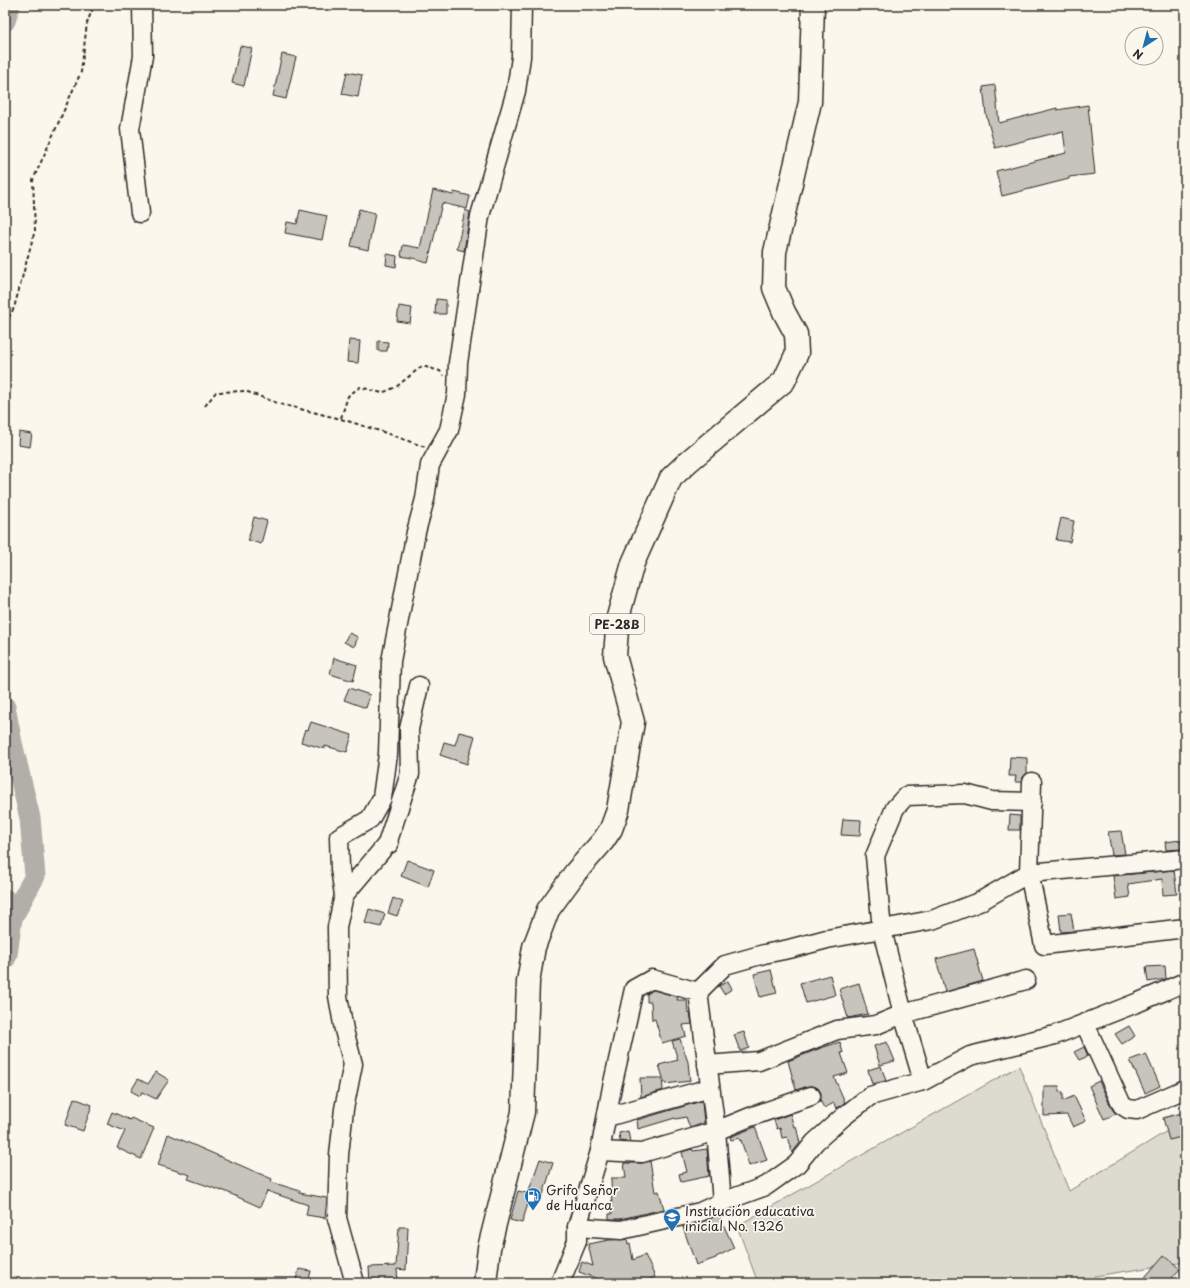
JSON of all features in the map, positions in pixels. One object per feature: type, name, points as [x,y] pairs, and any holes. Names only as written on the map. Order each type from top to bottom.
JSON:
[{"type":"highway","name":"PE-28B","points":[[485,1283],[489,1248],[523,1112],[528,982],[534,947],[548,910],[611,830],[618,810],[633,722],[615,656],[618,617],[633,563],[672,478],[689,461],[784,380],[798,353],[796,334],[784,312],[774,288],[775,252],[810,102],[813,5]]},
{"type":"street","points":[[140,213],[130,129],[143,56],[142,5]]},
{"type":"street","points":[[355,1283],[337,1218],[339,1155],[344,1109],[353,1064],[344,1030],[338,996],[337,927],[344,894],[340,869],[339,838],[370,819],[382,798],[388,754],[391,661],[416,532],[425,499],[430,465],[449,430],[457,394],[459,355],[480,216],[516,91],[521,57],[522,5]]},
{"type":"street","points":[[344,894],[388,844],[410,774],[409,729],[419,686]]},
{"type":"street","points":[[1032,782],[1029,873],[1044,945],[1185,928]]},
{"type":"street","points":[[923,1081],[903,1014],[882,930],[875,856],[895,808],[906,796],[965,794],[992,801],[1032,802]]},
{"type":"street","points":[[698,992],[725,965],[764,954],[827,940],[932,920],[979,902],[1029,873],[1185,859]]},
{"type":"street","points":[[560,1283],[577,1241],[577,1227],[600,1151],[612,1087],[634,989],[652,979],[698,992]]},
{"type":"street","points":[[708,1065],[759,1061],[837,1030],[876,1026],[903,1014],[1026,980]]},
{"type":"street","points":[[577,1227],[622,1230],[700,1212],[722,1202],[766,1186],[797,1164],[815,1142],[843,1117],[870,1096],[923,1081],[970,1056],[1055,1035],[1185,982]]},
{"type":"street","points":[[698,992],[716,1132],[722,1202]]},
{"type":"street","points":[[1085,1024],[1122,1105],[1128,1109],[1137,1110],[1185,1088]]},
{"type":"street","points":[[607,1117],[710,1088]]},
{"type":"street","points":[[600,1151],[642,1153],[716,1132],[811,1096]]},
{"type":"path","points":[[5,324],[14,308],[35,230],[33,180],[81,72],[87,23],[94,5]]},
{"type":"path","points":[[341,419],[348,396],[360,386],[382,393],[396,387],[422,366],[440,371],[457,394]]},
{"type":"path","points":[[205,406],[216,392],[245,391],[280,404],[341,419],[383,432],[437,452]]},
{"type":"shaded area","points":[[1019,1066],[1069,1191],[1185,1120],[1185,1262],[1095,1276],[1091,1283],[758,1283],[737,1226]]},
{"type":"building","points":[[240,46],[252,48],[244,86],[232,83]]},
{"type":"building","points":[[282,54],[296,57],[286,99],[273,96]]},
{"type":"building","points":[[347,72],[362,75],[358,97],[342,94]]},
{"type":"building","points":[[995,85],[999,123],[1057,108],[1057,110],[1088,105],[1095,174],[1069,177],[1069,179],[1002,196],[996,171],[1066,153],[1063,131],[995,148],[986,114],[983,87]]},
{"type":"building","points":[[433,190],[453,195],[454,192],[470,196],[467,209],[442,203],[428,263],[401,256],[403,245],[420,248]]},
{"type":"building","points":[[359,209],[375,213],[368,250],[351,246]]},
{"type":"building","points":[[300,210],[327,216],[322,240],[285,233],[287,222],[297,224]]},
{"type":"building","points":[[465,210],[470,212],[464,251],[457,249]]},
{"type":"building","points":[[387,254],[397,256],[396,267],[386,265]]},
{"type":"building","points":[[436,299],[446,300],[446,314],[435,314]]},
{"type":"building","points":[[399,306],[412,308],[410,323],[397,321]]},
{"type":"building","points":[[349,340],[360,341],[358,363],[347,362]]},
{"type":"building","points":[[378,341],[388,342],[387,351],[378,351]]},
{"type":"building","points":[[19,432],[32,434],[30,447],[18,445]]},
{"type":"building","points":[[254,517],[267,521],[261,544],[248,540]]},
{"type":"building","points":[[1061,518],[1074,521],[1070,542],[1056,540]]},
{"type":"building","points":[[349,633],[358,637],[354,647],[344,642]]},
{"type":"building","points":[[334,658],[357,665],[353,681],[330,674]]},
{"type":"building","points":[[349,688],[370,695],[366,708],[344,700]]},
{"type":"building","points":[[311,722],[352,735],[347,752],[325,746],[325,749],[301,742],[305,729],[308,730]]},
{"type":"building","points":[[459,732],[475,736],[467,764],[440,755],[444,742],[455,745]]},
{"type":"building","points":[[1010,757],[1027,758],[1027,773],[1023,777],[1022,782],[1015,782],[1016,776],[1009,776]]},
{"type":"building","points":[[1010,815],[1020,816],[1020,830],[1009,830]]},
{"type":"building","points":[[843,819],[861,820],[860,836],[841,835]]},
{"type":"building","points":[[1121,831],[1125,854],[1112,855],[1108,832]]},
{"type":"building","points":[[1181,840],[1182,849],[1166,850],[1165,842]]},
{"type":"building","points":[[407,860],[434,870],[428,887],[401,876]]},
{"type":"building","points":[[1174,870],[1177,894],[1163,895],[1162,879],[1128,884],[1130,897],[1116,899],[1113,876]]},
{"type":"building","points":[[393,898],[403,902],[397,916],[388,913]]},
{"type":"building","points":[[369,909],[385,914],[381,927],[365,923]]},
{"type":"building","points":[[1071,913],[1074,931],[1061,932],[1059,914]]},
{"type":"building","points":[[974,949],[983,981],[945,992],[936,959]]},
{"type":"building","points":[[1165,966],[1166,979],[1148,982],[1146,967]]},
{"type":"building","points":[[771,970],[777,993],[760,997],[754,974]]},
{"type":"building","points":[[830,975],[835,995],[806,1003],[800,983]]},
{"type":"building","points":[[728,981],[732,989],[724,994],[719,986]]},
{"type":"building","points":[[859,983],[868,1014],[848,1018],[839,989]]},
{"type":"building","points":[[653,990],[678,997],[677,1000],[687,1000],[688,1013],[690,1013],[692,1024],[683,1025],[686,1036],[662,1043],[655,1019],[652,1020],[651,1002],[647,1002],[647,994]]},
{"type":"building","points":[[1129,1026],[1135,1036],[1122,1044],[1115,1034]]},
{"type":"building","points":[[744,1032],[749,1048],[740,1051],[734,1035]]},
{"type":"building","points":[[680,1039],[688,1062],[690,1081],[665,1084],[659,1065],[678,1060],[672,1041]]},
{"type":"building","points":[[840,1042],[843,1053],[841,1053],[848,1073],[834,1077],[845,1102],[836,1109],[834,1103],[824,1108],[820,1100],[821,1093],[818,1088],[808,1086],[796,1090],[788,1061]]},
{"type":"building","points":[[887,1042],[895,1061],[880,1065],[874,1046]]},
{"type":"building","points":[[1084,1047],[1088,1056],[1079,1060],[1074,1052]]},
{"type":"building","points":[[1146,1054],[1160,1086],[1145,1093],[1130,1060]]},
{"type":"building","points":[[881,1066],[886,1081],[872,1084],[868,1070]]},
{"type":"building","points":[[156,1072],[169,1080],[156,1099],[142,1092],[140,1096],[131,1091],[138,1079],[148,1084]]},
{"type":"building","points":[[640,1078],[662,1078],[663,1090],[641,1097]]},
{"type":"building","points":[[1099,1081],[1112,1109],[1116,1114],[1104,1119],[1089,1086]]},
{"type":"building","points":[[1044,1086],[1059,1086],[1059,1092],[1063,1092],[1063,1101],[1074,1096],[1086,1121],[1073,1127],[1067,1115],[1044,1116]]},
{"type":"building","points":[[74,1098],[92,1105],[83,1131],[65,1125]]},
{"type":"building","points":[[702,1101],[704,1123],[690,1128],[686,1117],[675,1118],[638,1129],[637,1120]]},
{"type":"building","points":[[112,1112],[154,1128],[141,1159],[117,1148],[125,1131],[107,1124]]},
{"type":"building","points":[[1185,1112],[1185,1123],[1182,1124],[1185,1136],[1169,1140],[1163,1118]]},
{"type":"building","points":[[790,1114],[794,1127],[796,1126],[800,1143],[792,1153],[787,1137],[782,1138],[780,1128],[777,1129],[774,1120]]},
{"type":"building","points":[[755,1127],[767,1160],[749,1166],[741,1140],[740,1141],[739,1138],[731,1140],[730,1137]]},
{"type":"building","points":[[628,1131],[630,1142],[620,1141],[619,1133]]},
{"type":"building","points":[[168,1134],[272,1179],[271,1182],[300,1191],[299,1193],[327,1198],[325,1218],[306,1215],[308,1205],[267,1191],[260,1207],[222,1190],[188,1179],[190,1175],[158,1165]]},
{"type":"building","points":[[692,1149],[693,1151],[707,1149],[709,1176],[681,1182],[679,1174],[687,1172],[682,1152]]},
{"type":"building","points":[[540,1159],[553,1163],[543,1195],[529,1190]]},
{"type":"building","points":[[650,1161],[655,1192],[659,1191],[664,1209],[620,1219],[609,1219],[609,1214],[612,1214],[611,1178],[626,1178],[624,1163],[642,1163]]},
{"type":"building","points":[[518,1191],[531,1194],[522,1223],[510,1220]]},
{"type":"building","points":[[719,1215],[734,1248],[716,1258],[696,1265],[683,1227],[702,1222]]},
{"type":"building","points":[[399,1227],[408,1227],[406,1270],[397,1269],[398,1283],[370,1283],[369,1267],[396,1266]]},
{"type":"building","points":[[627,1239],[628,1244],[630,1243],[633,1260],[645,1255],[655,1277],[641,1283],[609,1283],[579,1272],[582,1262],[593,1266],[588,1244],[609,1240]]},
{"type":"building","points":[[1164,1255],[1180,1269],[1167,1283],[1140,1283]]},
{"type":"building","points":[[299,1269],[311,1271],[308,1283],[295,1283]]},
{"type":"waterway","points":[[5,21],[10,5]]},
{"type":"waterway","points":[[5,707],[30,818],[35,876],[12,918]]},
{"type":"waterway","points":[[5,899],[12,918],[7,955],[5,959]]},
{"type":"place","name":"Grifo Señor de Huanca","points":[[533,1211]]},
{"type":"place","name":"Institución educativa inicial No. 1326","points":[[672,1232]]}]
